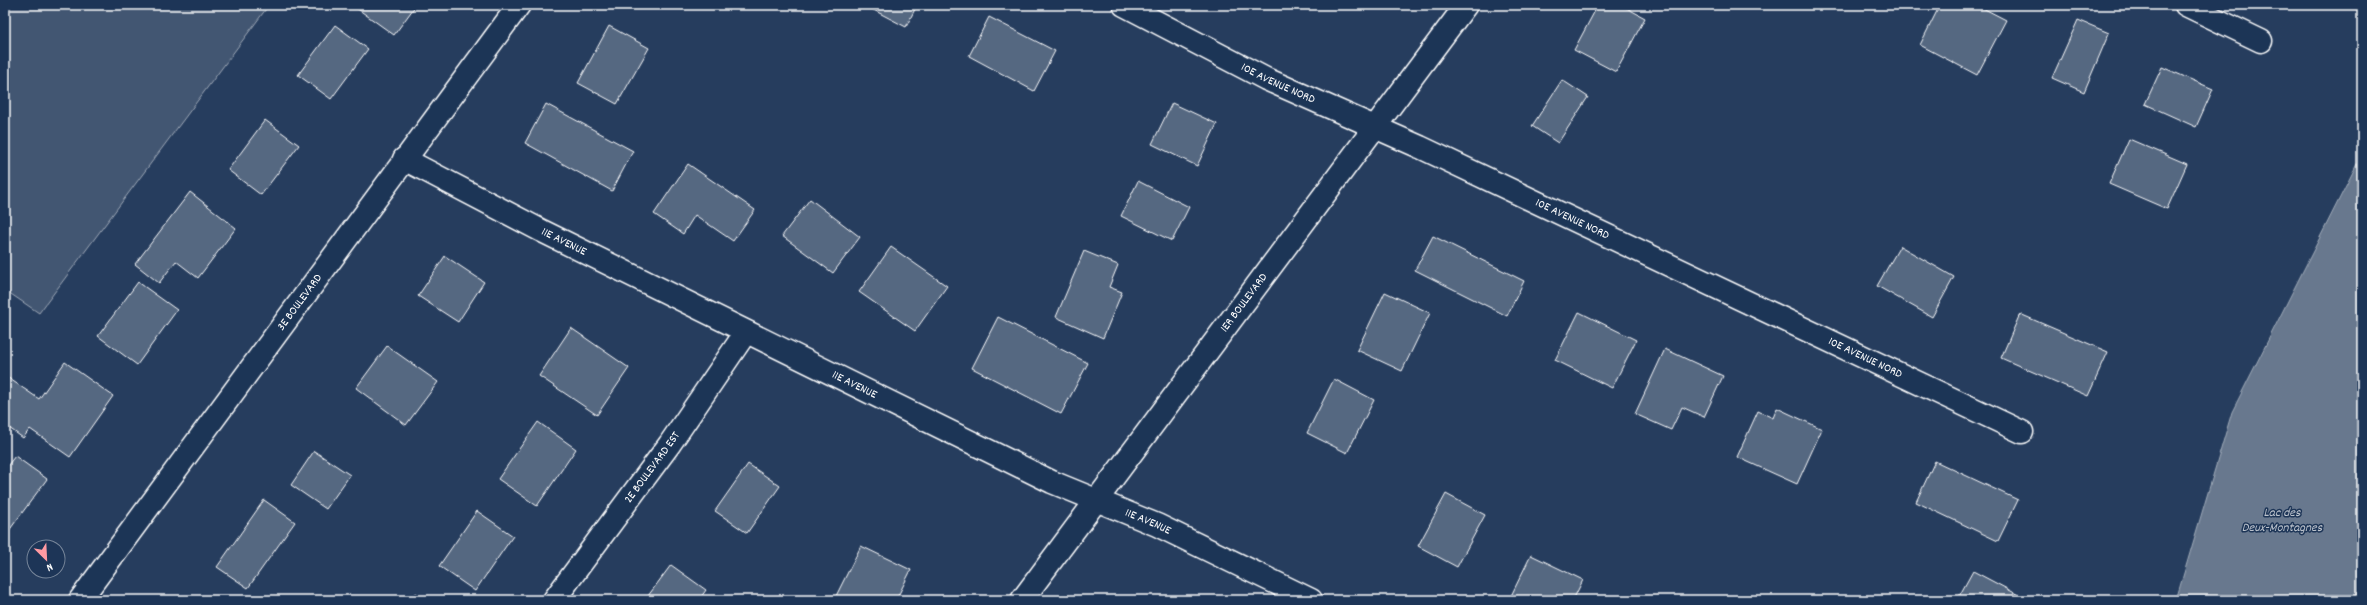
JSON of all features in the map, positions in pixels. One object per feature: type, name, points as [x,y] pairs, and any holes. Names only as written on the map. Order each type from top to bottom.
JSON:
[{"type":"street","name":"3E BOULEVARD","points":[[80,600],[519,5]]},
{"type":"street","name":"10E AVENUE NORD","points":[[1124,5],[1266,78],[1373,128],[1420,147],[2022,432]]},
{"type":"street","name":"1ER BOULEVARD","points":[[1022,600],[1466,5]]},
{"type":"street","points":[[2186,5],[2261,40]]},
{"type":"street","name":"11E AVENUE","points":[[404,159],[542,231],[746,332],[906,408],[1052,482],[1157,525],[1311,600]]},
{"type":"street","name":"2E BOULEVARD EST","points":[[554,600],[669,445],[746,332]]},
{"type":"shaded area","points":[[5,5],[269,5],[39,313],[5,290]]},
{"type":"water","name":"Lac des Deux-Montagnes","points":[[2362,154],[2362,600],[2176,600],[2232,412]]},
{"type":"building","points":[[357,5],[416,5],[394,35],[355,7]]},
{"type":"building","points":[[864,5],[917,5],[906,27]]},
{"type":"building","points":[[1598,5],[1621,5],[1645,18],[1616,72],[1574,50]]},
{"type":"building","points":[[1940,5],[1977,5],[2006,20],[1977,75],[1920,45]]},
{"type":"building","points":[[989,17],[1055,51],[1034,91],[969,56]]},
{"type":"building","points":[[2078,20],[2109,33],[2084,92],[2052,78]]},
{"type":"building","points":[[335,25],[368,49],[331,99],[298,75]]},
{"type":"building","points":[[609,26],[649,48],[617,104],[578,83]]},
{"type":"building","points":[[2162,67],[2213,89],[2196,127],[2145,104]]},
{"type":"building","points":[[1562,80],[1588,97],[1558,143],[1532,126]]},
{"type":"building","points":[[1172,103],[1217,124],[1197,166],[1152,144]]},
{"type":"building","points":[[546,104],[633,151],[612,191],[525,143]]},
{"type":"building","points":[[265,120],[299,145],[261,195],[228,170]]},
{"type":"building","points":[[2129,139],[2187,164],[2167,209],[2109,184]]},
{"type":"building","points":[[688,164],[755,210],[733,241],[695,215],[683,234],[654,214]]},
{"type":"building","points":[[1138,181],[1189,207],[1172,241],[1121,216]]},
{"type":"building","points":[[190,192],[236,228],[198,278],[176,261],[159,283],[135,264]]},
{"type":"building","points":[[810,199],[860,237],[833,273],[782,236]]},
{"type":"building","points":[[1433,236],[1524,281],[1507,316],[1415,270]]},
{"type":"building","points":[[1900,246],[1954,277],[1932,317],[1877,286]]},
{"type":"building","points":[[891,247],[947,286],[915,331],[859,292]]},
{"type":"building","points":[[1084,251],[1118,265],[1109,287],[1122,292],[1103,338],[1056,317]]},
{"type":"building","points":[[445,256],[484,282],[458,322],[418,296]]},
{"type":"building","points":[[138,282],[177,310],[137,365],[98,336]]},
{"type":"building","points":[[1385,292],[1430,313],[1402,371],[1357,350]]},
{"type":"building","points":[[1579,312],[1636,340],[1612,388],[1555,360]]},
{"type":"building","points":[[2020,314],[2108,352],[2088,396],[2001,358]]},
{"type":"building","points":[[998,317],[1088,363],[1061,414],[972,368]]},
{"type":"building","points":[[571,328],[629,368],[597,415],[539,376]]},
{"type":"building","points":[[387,346],[438,382],[406,425],[356,388]]},
{"type":"building","points":[[1665,349],[1723,376],[1704,417],[1682,407],[1671,430],[1635,414]]},
{"type":"building","points":[[65,362],[113,396],[70,457],[30,429],[23,438],[5,425],[5,379],[7,377],[39,399]]},
{"type":"building","points":[[1334,379],[1374,400],[1347,453],[1307,433]]},
{"type":"building","points":[[1777,408],[1822,429],[1797,484],[1737,457],[1758,411],[1773,418]]},
{"type":"building","points":[[538,422],[576,449],[537,506],[498,479]]},
{"type":"building","points":[[314,451],[350,475],[326,509],[291,485]]},
{"type":"building","points":[[15,456],[47,479],[5,536],[5,469]]},
{"type":"building","points":[[1935,461],[2018,500],[1998,541],[1916,502]]},
{"type":"building","points":[[748,464],[780,486],[747,533],[715,511]]},
{"type":"building","points":[[1446,494],[1485,515],[1457,567],[1418,546]]},
{"type":"building","points":[[264,500],[295,522],[248,588],[217,567]]},
{"type":"building","points":[[477,511],[513,536],[475,591],[439,566]]},
{"type":"building","points":[[861,546],[911,570],[896,600],[834,600]]},
{"type":"building","points":[[1531,555],[1583,580],[1573,600],[1509,600]]},
{"type":"building","points":[[671,565],[706,590],[699,600],[645,600]]},
{"type":"building","points":[[1973,571],[2028,600],[1957,600]]},
{"type":"building","points":[[416,593],[425,600],[411,600]]}]
